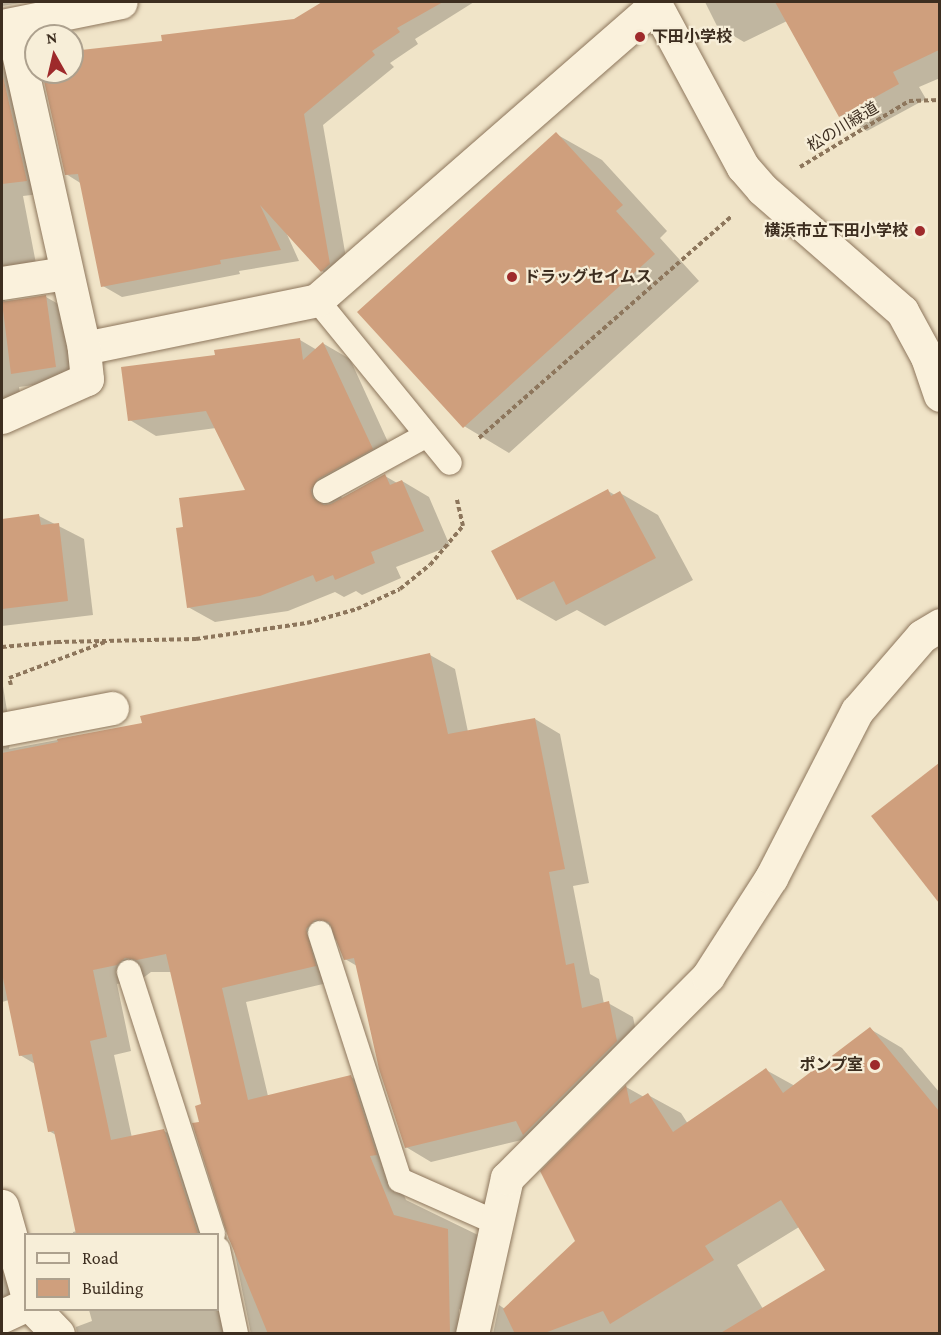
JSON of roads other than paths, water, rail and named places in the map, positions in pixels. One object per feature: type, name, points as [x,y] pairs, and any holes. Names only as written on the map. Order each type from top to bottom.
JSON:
[{"type":"street","points":[[2,417],[87,379],[84,348],[7,26],[121,2]]},
{"type":"street","points":[[84,348],[317,300],[654,3],[743,167],[762,189],[902,311],[927,357],[939,395]]},
{"type":"street","points":[[2,283],[66,273]]},
{"type":"street","points":[[472,1334],[507,1178],[708,976],[771,878],[857,711],[922,636],[939,625]]},
{"type":"street","points":[[11,728],[112,708]]},
{"type":"street","points":[[2,1206],[24,1283]]},
{"type":"street","points":[[2,1316],[24,1306]]},
{"type":"street","points":[[36,1311],[58,1334]]},
{"type":"lane","points":[[317,300],[450,463]]},
{"type":"lane","points":[[325,490],[427,435]]},
{"type":"lane","points":[[320,933],[400,1180],[497,1222]]},
{"type":"lane","points":[[129,972],[213,1233]]},
{"type":"lane","points":[[219,1254],[236,1334]]},
{"type":"place","name":"下田小学校","points":[[640,37]]},
{"type":"place","name":"横浜市立下田小学校","points":[[920,231]]},
{"type":"place","name":"ドラッグセイムス","points":[[512,277]]},
{"type":"place","name":"ポンプ室","points":[[875,1065]]}]
